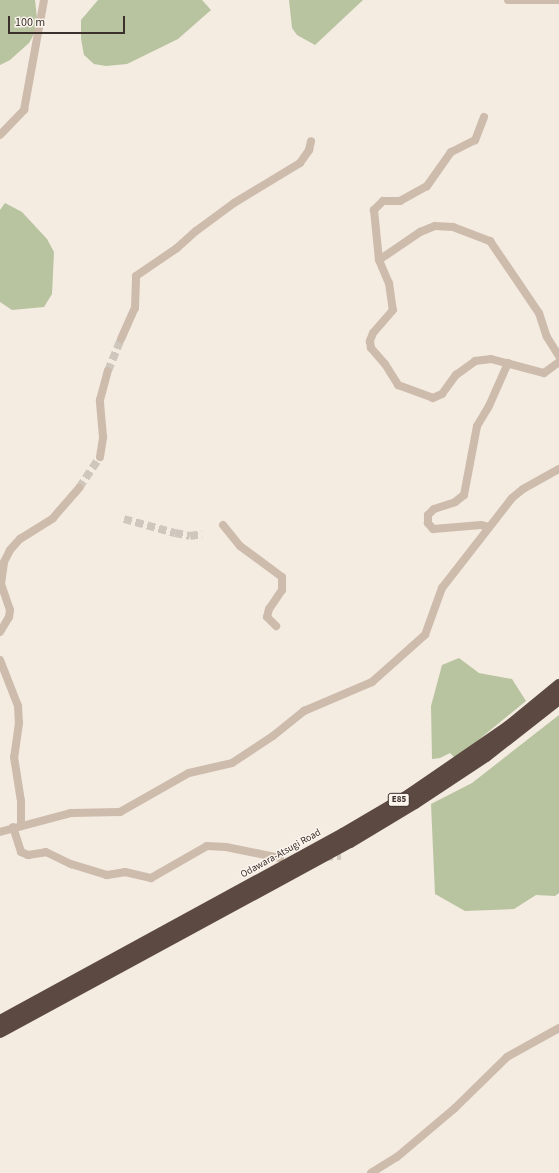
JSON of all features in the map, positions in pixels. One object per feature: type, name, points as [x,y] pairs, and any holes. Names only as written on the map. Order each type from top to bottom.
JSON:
[{"type":"highway","name":"Odawara-Atsugi Road","points":[[230,901],[409,795],[508,727],[559,685]]},
{"type":"highway","name":"Odawara-Atsugi Road","points":[[0,1020],[39,1004],[230,901],[415,804],[486,756],[559,699]]},
{"type":"highway","name":"Odawara-Atsugi Road","points":[[0,1032],[39,1004]]},
{"type":"street","points":[[0,135],[20,116],[26,106],[44,0]]},
{"type":"street","points":[[508,0],[559,0]]},
{"type":"street","points":[[484,117],[476,140],[450,152],[427,186],[400,200],[383,201],[374,210],[379,260],[389,283],[393,310],[373,333],[370,344],[372,352],[385,364],[398,385],[406,390],[436,397],[456,375],[475,361],[491,359],[544,373],[559,362]]},
{"type":"street","points":[[121,339],[135,308],[136,276],[177,248],[196,231],[234,203],[300,163],[309,150],[311,141]]},
{"type":"street","points":[[379,260],[420,232],[435,226],[463,230],[490,241],[539,313],[548,337],[559,356]]},
{"type":"street","points":[[490,527],[481,525],[433,529],[428,523],[428,516],[434,509],[455,502],[464,495],[477,426],[489,406],[508,363]]},
{"type":"street","points":[[100,456],[103,437],[100,400],[108,371]]},
{"type":"street","points":[[0,832],[78,811],[111,814],[120,812],[189,773],[232,763],[273,736],[304,711],[372,682],[425,635],[442,588],[517,493],[559,469]]},
{"type":"street","points":[[0,632],[9,617],[10,610],[1,584],[4,562],[10,550],[20,539],[53,518],[79,488]]},
{"type":"street","points":[[223,525],[240,546],[282,577],[282,590],[269,609],[267,617],[276,626]]},
{"type":"street","points":[[0,660],[18,706],[19,723],[14,757],[21,801],[17,827],[21,852],[28,855],[46,852],[71,864],[107,875],[125,872],[151,878],[207,846],[226,847],[280,858]]},
{"type":"street","points":[[371,1173],[397,1157],[456,1108],[507,1057],[559,1028]]},
{"type":"green space","points":[[0,0],[35,0],[38,27],[29,43],[10,60],[0,65]]},
{"type":"green space","points":[[98,0],[202,0],[211,10],[178,39],[127,64],[106,66],[94,64],[84,55],[81,39],[81,20]]},
{"type":"green space","points":[[289,0],[363,0],[315,45],[297,35],[292,28]]},
{"type":"green space","points":[[5,203],[22,212],[47,239],[54,252],[52,294],[44,307],[12,310],[0,302],[0,210]]},
{"type":"green space","points":[[459,658],[479,673],[512,679],[526,701],[460,755],[454,757],[450,753],[440,758],[432,759],[431,706],[442,665]]},
{"type":"green space","points":[[559,715],[559,893],[555,896],[536,895],[514,909],[465,911],[435,894],[431,804],[472,783]]},
{"type":"tunnel","points":[[108,371],[121,339]]},
{"type":"tunnel","points":[[79,488],[100,457]]},
{"type":"tunnel","points":[[124,519],[190,536],[202,534]]},
{"type":"tunnel","points":[[325,857],[341,856]]}]
